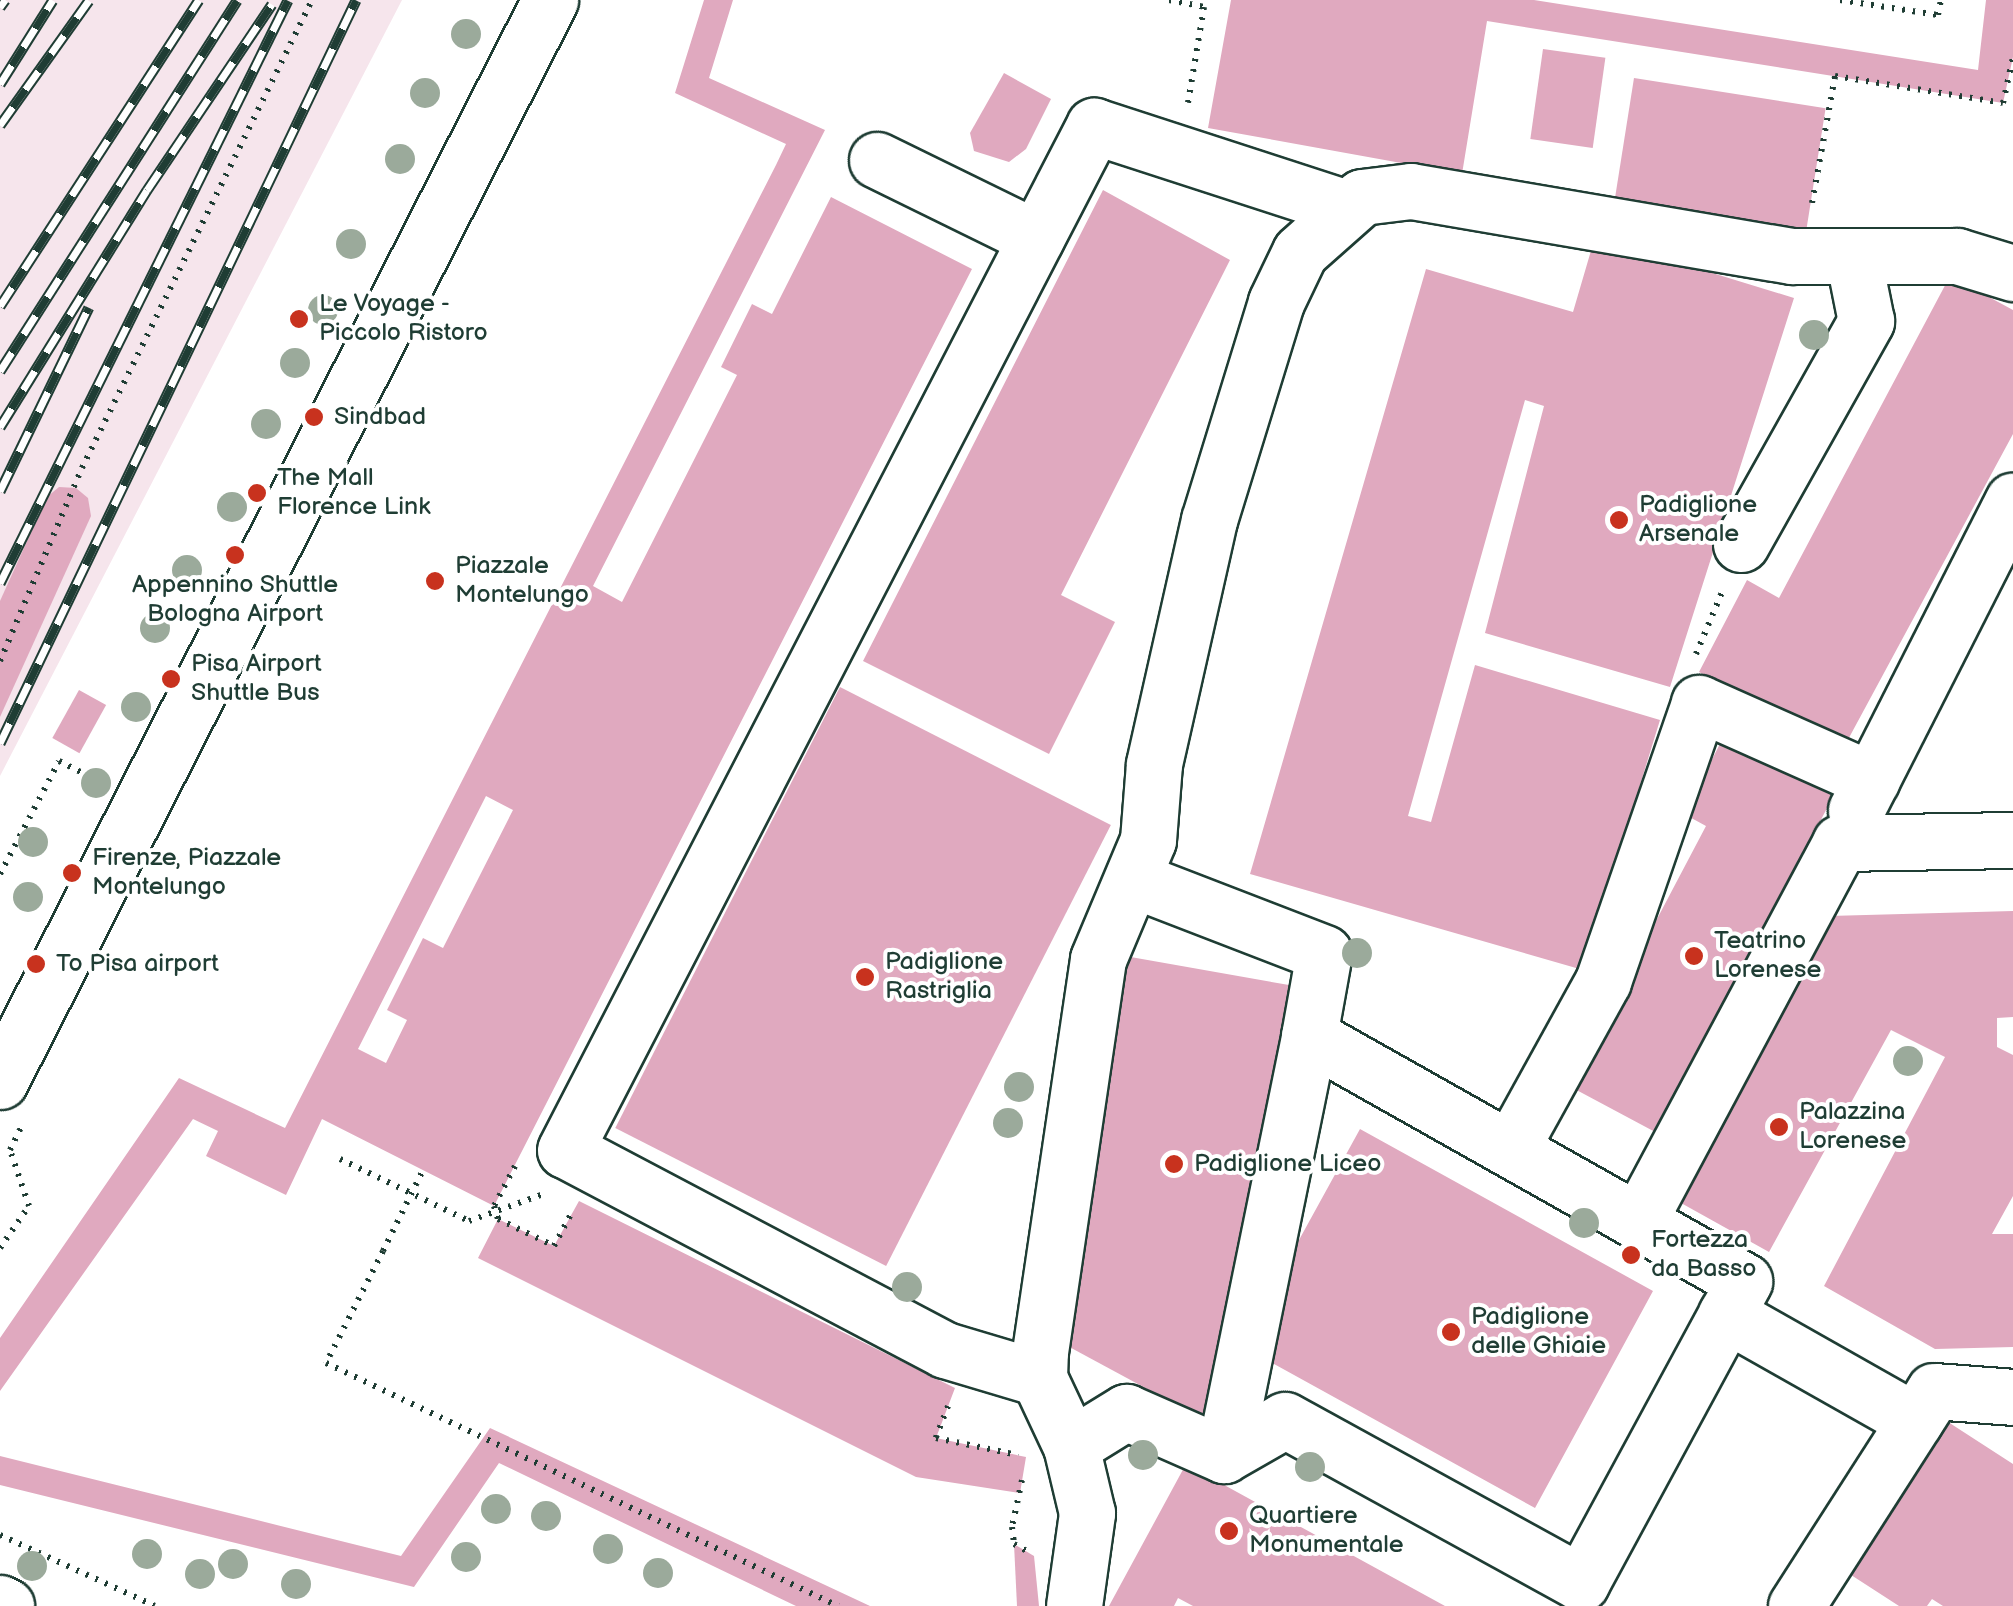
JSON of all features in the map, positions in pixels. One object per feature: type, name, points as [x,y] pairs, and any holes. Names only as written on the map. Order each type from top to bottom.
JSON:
[{"type":"street","points":[[0,1081],[550,0]]},
{"type":"street","points":[[1040,1378],[945,1350],[555,1168],[1094,126],[1348,208]]},
{"type":"street","points":[[877,160],[1036,238]]},
{"type":"street","points":[[1074,1606],[1086,1514],[1071,1446],[1040,1378],[1098,959],[1136,881],[1148,840],[1154,764],[1209,520],[1276,302],[1300,252],[1362,198],[1411,191],[1792,256],[1957,256],[2013,273]]},
{"type":"street","points":[[1741,544],[1866,322],[1854,256]]},
{"type":"street","points":[[1640,1218],[1840,843],[2013,500]]},
{"type":"street","points":[[1512,1146],[1603,981],[1699,703],[1872,780]]},
{"type":"street","points":[[1840,843],[2013,840]]},
{"type":"street","points":[[1136,881],[1324,953],[1224,1455]]},
{"type":"street","points":[[1224,1455],[1285,1420],[1590,1594],[1744,1281],[1640,1218],[1309,1036]]},
{"type":"street","points":[[1726,1314],[1914,1421]]},
{"type":"street","points":[[1796,1606],[1934,1391],[2013,1397]]},
{"type":"street","points":[[1071,1446],[1126,1412],[1224,1455]]},
{"type":"path","points":[[0,661],[82,468],[312,0]]},
{"type":"path","points":[[1169,0],[1204,7],[1179,154]]},
{"type":"path","points":[[1840,0],[1938,16],[1941,0]]},
{"type":"path","points":[[1810,214],[1836,76],[2003,103],[2013,57]]},
{"type":"path","points":[[1699,703],[1686,677],[1741,544]]},
{"type":"path","points":[[0,874],[59,761],[85,774]]},
{"type":"path","points":[[340,1159],[469,1221],[538,1201],[555,1168]]},
{"type":"path","points":[[497,1213],[554,1246],[555,1168]]},
{"type":"path","points":[[497,1213],[555,1168]]},
{"type":"path","points":[[422,1170],[326,1363],[838,1606]]},
{"type":"path","points":[[955,1388],[936,1438],[1026,1456],[1014,1544],[1038,1565]]},
{"type":"path","points":[[0,1535],[155,1606]]},
{"type":"shaded area","points":[[0,0],[402,0],[0,776]]},
{"type":"building","points":[[704,0],[733,0],[709,78],[825,130],[593,586],[622,602],[737,375],[721,367],[752,304],[772,314],[831,197],[972,269],[494,1206],[322,1119],[286,1195],[206,1156],[218,1131],[193,1119],[0,1391],[0,1338],[179,1078],[285,1128],[786,144],[675,93]],"holes":[[[486,796],[513,810],[443,948],[423,938],[387,1010],[407,1020],[386,1063],[358,1049]]]},
{"type":"building","points":[[1231,0],[1534,0],[1978,70],[1986,0],[2013,0],[2013,57],[2003,103],[1487,21],[1462,174],[1208,128]]},
{"type":"building","points":[[1543,49],[1605,58],[1593,148],[1530,139]]},
{"type":"building","points":[[1004,73],[1051,99],[1026,149],[1009,162],[974,151],[970,133]]},
{"type":"building","points":[[1634,78],[1826,108],[1806,232],[1614,201]]},
{"type":"building","points":[[1103,190],[1230,260],[1061,595],[1115,622],[1049,754],[863,661]]},
{"type":"building","name":"Padiglione Arsenale","points":[[1595,237],[1794,298],[1670,687],[1485,633],[1544,406],[1525,400],[1408,816],[1431,822],[1475,665],[1660,720],[1583,970],[1250,874],[1426,269],[1573,312]]},
{"type":"building","points":[[1950,276],[2013,310],[2013,434],[1844,747],[1699,672],[1747,580],[1779,598]]},
{"type":"building","points":[[59,487],[76,488],[88,498],[91,516],[0,717],[0,601],[47,497]]},
{"type":"building","name":"Padiglione Rastriglia","points":[[840,687],[1111,825],[886,1266],[615,1128]]},
{"type":"building","points":[[79,690],[106,705],[79,753],[52,738]]},
{"type":"building","name":"Teatrino Lorenese","points":[[1725,734],[1836,791],[1657,1133],[1569,1086],[1706,826],[1684,814]]},
{"type":"building","name":"Palazzina Lorenese","points":[[2013,911],[2013,1017],[1997,1018],[1997,1047],[2013,1055],[2013,1196],[1992,1234],[2013,1234],[2013,1347],[1935,1349],[1824,1286],[1945,1057],[1891,1030],[1769,1252],[1681,1203],[1829,916]]},
{"type":"building","name":"Padiglione Liceo","points":[[1125,956],[1289,985],[1212,1424],[1062,1343]]},
{"type":"building","name":"Padiglione delle Ghiaie","points":[[1360,1129],[1653,1291],[1535,1508],[1258,1355],[1283,1309],[1266,1300]]},
{"type":"building","points":[[579,1201],[955,1388],[936,1438],[1026,1457],[1020,1493],[916,1477],[478,1258],[498,1219],[554,1246]]},
{"type":"building","points":[[1945,1420],[2013,1464],[2013,1606],[1943,1606],[1932,1599],[1927,1606],[1899,1606],[1848,1573]]},
{"type":"building","points":[[490,1428],[870,1606],[796,1606],[499,1463],[414,1587],[0,1485],[0,1456],[401,1556]]},
{"type":"building","name":"Quartiere Monumentale","points":[[1186,1464],[1445,1606],[1193,1606],[1178,1598],[1174,1606],[1109,1606]]},
{"type":"building","points":[[1014,1544],[1034,1556],[1039,1606],[1017,1606]]},
{"type":"railway","points":[[0,7],[5,0]]},
{"type":"railway","points":[[0,84],[53,0]]},
{"type":"railway","points":[[0,125],[89,0]]},
{"type":"railway","points":[[0,306],[199,0]]},
{"type":"railway","points":[[0,371],[237,0]]},
{"type":"railway","points":[[0,583],[288,0]]},
{"type":"railway","points":[[0,743],[356,0]]},
{"type":"railway","points":[[0,427],[147,190],[272,4]]},
{"type":"railway","points":[[0,491],[89,307]]},
{"type":"place","name":"Le Voyage - Piccolo Ristoro","points":[[299,319]]},
{"type":"place","name":"Sindbad","points":[[314,417]]},
{"type":"place","name":"The Mall Florence Link","points":[[257,493]]},
{"type":"place","name":"Padiglione Arsenale","points":[[1619,520]]},
{"type":"place","name":"Appennino Shuttle Bologna Airport","points":[[235,555]]},
{"type":"place","name":"Piazzale Montelungo","points":[[435,581]]},
{"type":"place","name":"Pisa Airport Shuttle Bus","points":[[171,679]]},
{"type":"place","name":"Firenze, Piazzale Montelungo","points":[[72,873]]},
{"type":"place","name":"Teatrino Lorenese","points":[[1694,956]]},
{"type":"place","name":"To Pisa airport","points":[[36,964]]},
{"type":"place","name":"Padiglione Rastriglia","points":[[865,977]]},
{"type":"place","name":"Palazzina Lorenese","points":[[1779,1127]]},
{"type":"place","name":"Padiglione Liceo","points":[[1174,1164]]},
{"type":"place","name":"Fortezza da Basso","points":[[1631,1255]]},
{"type":"place","name":"Padiglione delle Ghiaie","points":[[1451,1332]]},
{"type":"place","name":"Quartiere Monumentale","points":[[1229,1531]]}]
